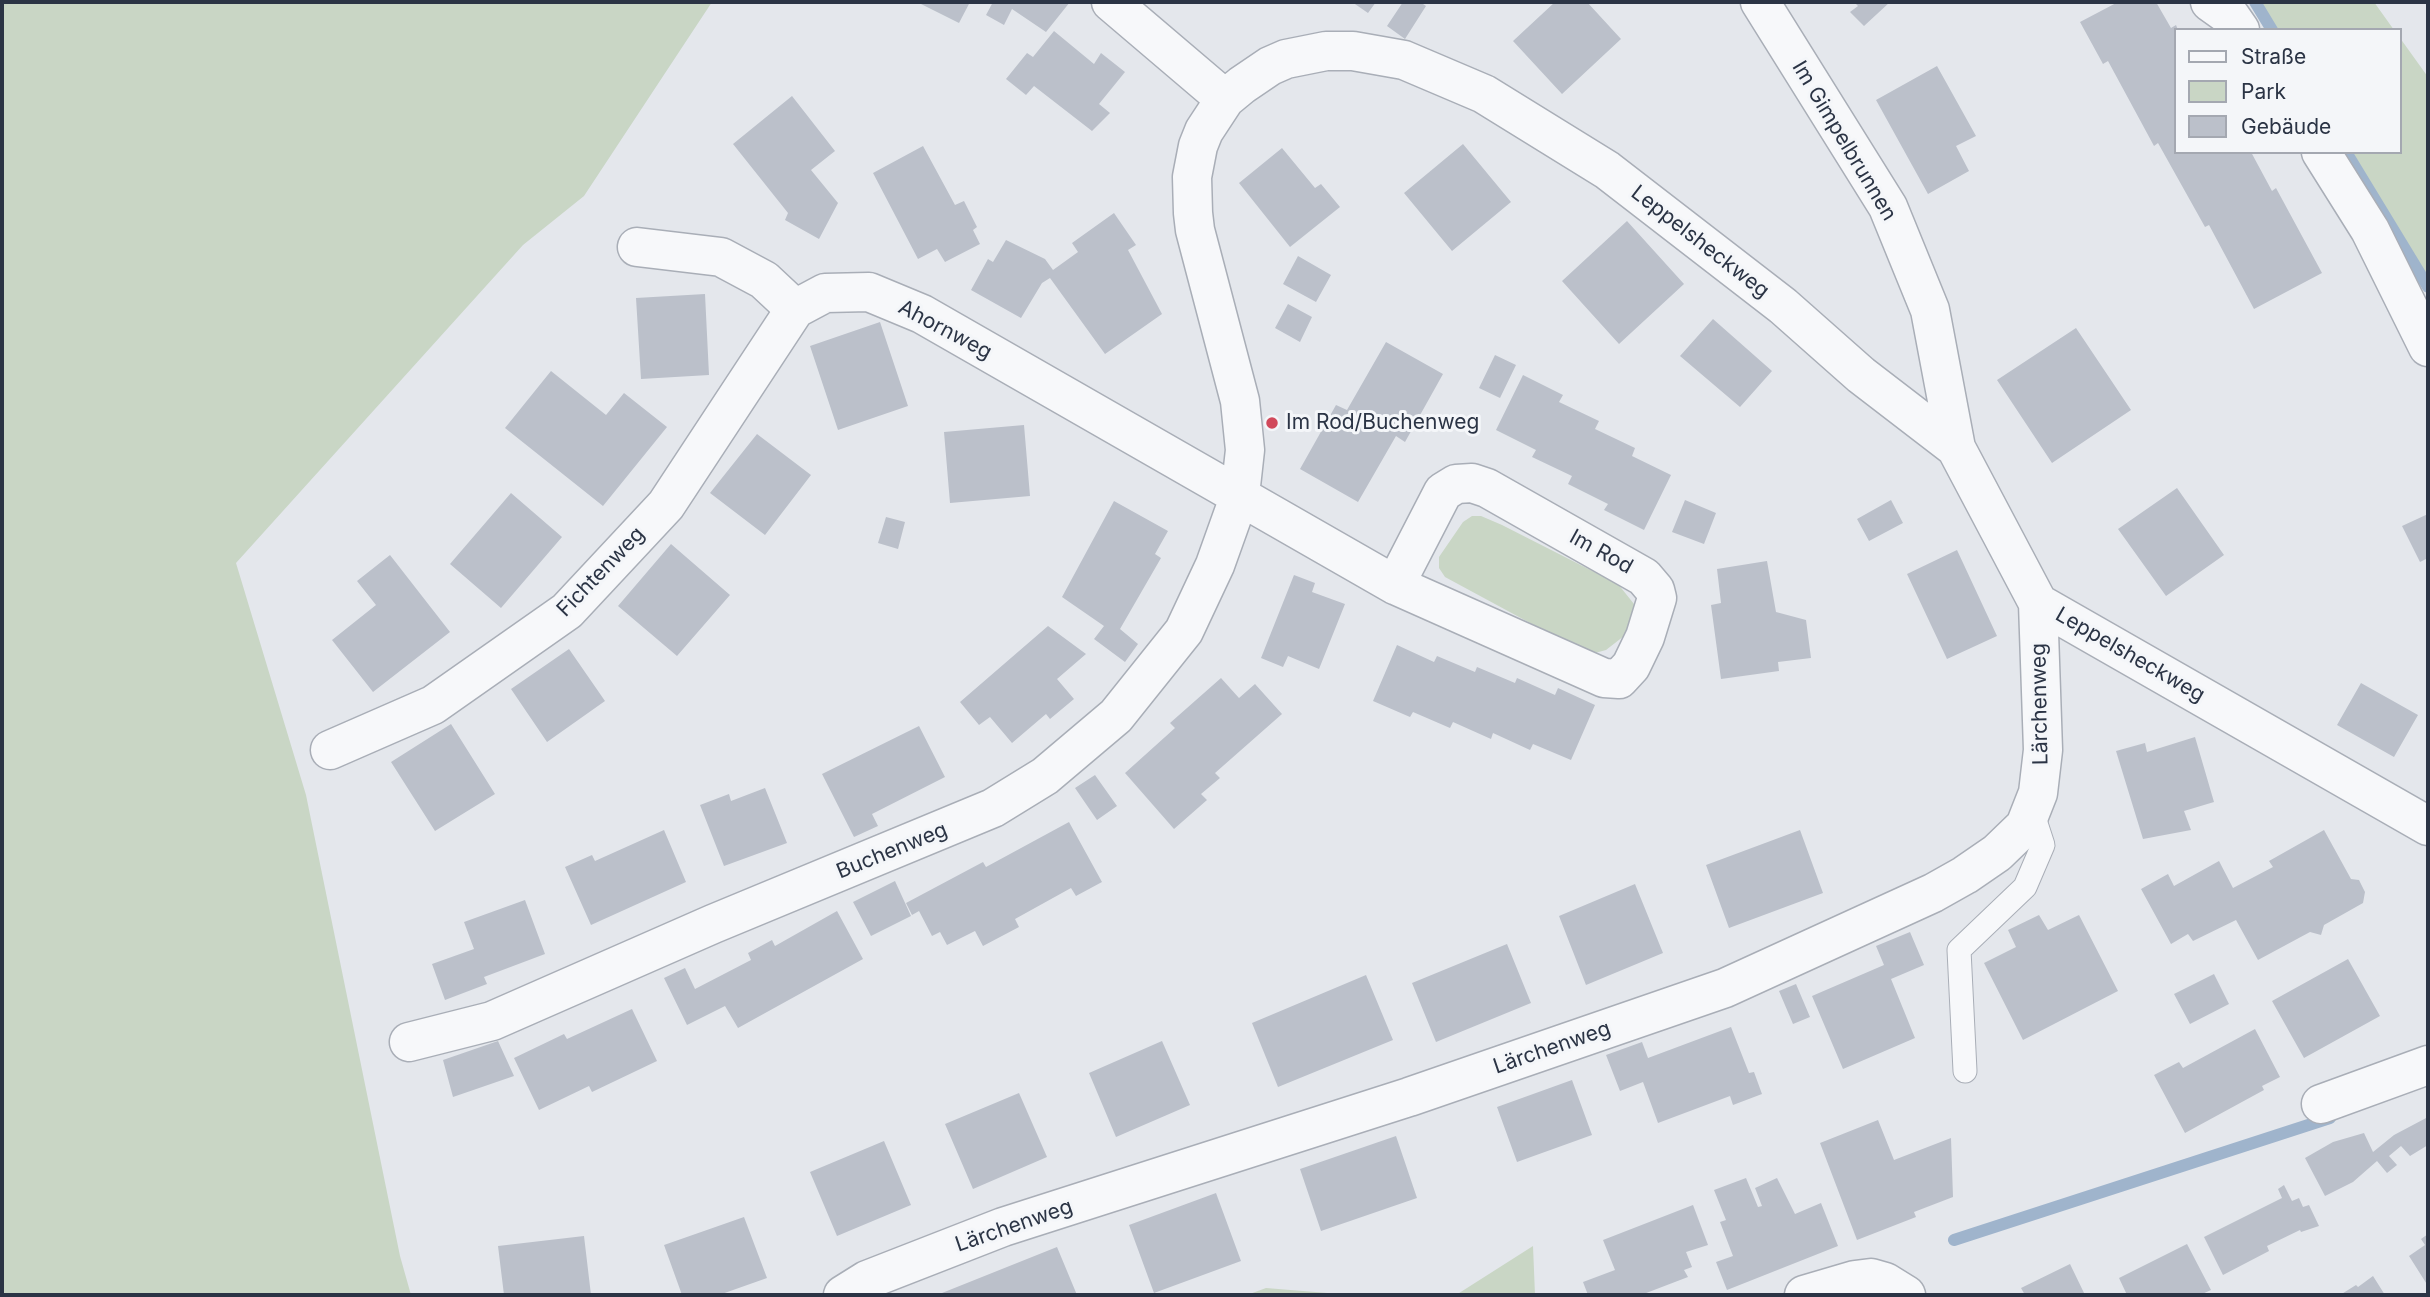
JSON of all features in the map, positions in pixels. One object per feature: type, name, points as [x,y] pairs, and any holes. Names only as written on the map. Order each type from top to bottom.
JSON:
[{"type":"street","points":[[1111,2],[1225,99]]},
{"type":"street","name":"Im Gimpelbrunnen","points":[[1760,2],[1888,207],[1930,310],[1956,448]]},
{"type":"street","name":"Leppelsheckweg","points":[[1240,495],[1245,450],[1240,401],[1195,230],[1192,177],[1198,146],[1204,131],[1225,99],[1270,66],[1286,59],[1326,51],[1353,51],[1404,60],[1484,94],[1607,170],[1783,306],[1861,375],[1956,448],[2038,603],[2428,826]]},
{"type":"street","points":[[2322,154],[2370,230],[2428,347]]},
{"type":"street","points":[[637,247],[721,257],[764,280],[795,309]]},
{"type":"street","name":"Ahornweg","points":[[795,309],[824,293],[844,291],[869,292],[922,314],[1240,495]]},
{"type":"street","name":"Fichtenweg","points":[[330,750],[433,705],[567,611],[666,505],[795,309]]},
{"type":"street","name":"Im Rod","points":[[1240,495],[1395,585],[1604,678],[1619,679],[1630,666],[1645,637],[1657,598],[1656,590],[1644,577],[1487,488],[1472,483],[1456,484],[1443,492],[1395,585]]},
{"type":"street","name":"Buchenweg","points":[[409,1042],[492,1020],[713,924],[993,808],[1045,776],[1116,716],[1184,631],[1215,565],[1240,495]]},
{"type":"street","name":"Lärchenweg","points":[[843,1295],[867,1280],[1003,1227],[1409,1097],[1725,988],[1933,893],[1997,853],[2025,826],[2032,811],[2038,793],[2043,750],[2038,603]]},
{"type":"street","points":[[2321,1104],[2428,1065]]},
{"type":"street","points":[[1804,1295],[1871,1278],[1885,1282],[1906,1295]]},
{"type":"lane","points":[[1965,1071],[1959,950],[2025,887],[2043,845],[2032,811]]},
{"type":"green space","points":[[2,2],[712,2],[584,196],[523,245],[236,563],[306,795],[400,1256],[411,1295],[2,1295]]},
{"type":"green space","points":[[2249,2],[2374,2],[2393,28],[2265,28]]},
{"type":"green space","points":[[2402,41],[2428,77],[2428,294],[2342,154],[2402,154]]},
{"type":"green space","points":[[1472,516],[1481,516],[1502,525],[1618,584],[1634,604],[1633,619],[1624,636],[1606,650],[1595,653],[1580,650],[1445,577],[1439,568],[1439,557],[1463,522]]},
{"type":"green space","points":[[1533,1246],[1535,1295],[1456,1295]]},
{"type":"green space","points":[[1266,1288],[1352,1295],[1247,1295]]},
{"type":"building","points":[[917,2],[970,2],[959,23]]},
{"type":"building","points":[[993,2],[1070,2],[1046,32],[1012,9],[1004,25],[986,15]]},
{"type":"building","points":[[1352,2],[1376,2],[1368,13]]},
{"type":"building","points":[[1403,2],[1420,2],[1426,6],[1405,39],[1387,26]]},
{"type":"building","points":[[1555,2],[1587,2],[1621,39],[1562,94],[1513,41]]},
{"type":"building","points":[[1854,2],[1890,2],[1864,26],[1850,12],[1858,6]]},
{"type":"building","points":[[2118,2],[2156,2],[2171,28],[2176,25],[2177,28],[2174,28],[2174,154],[2252,154],[2272,191],[2276,188],[2322,273],[2254,309],[2209,225],[2205,227],[2158,143],[2154,146],[2108,61],[2103,64],[2080,22]]},
{"type":"building","points":[[1054,31],[1094,64],[1101,53],[1125,72],[1099,104],[1110,113],[1092,131],[1034,86],[1026,95],[1006,79],[1027,53],[1033,57]]},
{"type":"building","points":[[1937,66],[1976,136],[1956,146],[1969,171],[1928,194],[1876,100]]},
{"type":"building","points":[[792,96],[835,151],[811,170],[838,203],[819,239],[785,220],[788,213],[733,144]]},
{"type":"building","points":[[1463,144],[1511,202],[1452,251],[1404,193]]},
{"type":"building","points":[[923,146],[955,205],[964,201],[977,227],[973,230],[980,244],[945,262],[937,249],[918,259],[873,173]]},
{"type":"building","points":[[1282,148],[1315,188],[1321,184],[1340,207],[1290,247],[1239,183]]},
{"type":"building","points":[[1114,213],[1136,245],[1128,250],[1162,314],[1105,354],[1050,278],[1042,283],[1021,318],[971,290],[988,259],[993,262],[1006,240],[1045,259],[1053,270],[1078,252],[1072,243]]},
{"type":"building","points":[[1627,221],[1684,284],[1619,344],[1562,281]]},
{"type":"building","points":[[1298,256],[1331,275],[1316,302],[1283,284]]},
{"type":"building","points":[[705,294],[709,375],[641,379],[636,298]]},
{"type":"building","points":[[1288,304],[1312,317],[1300,342],[1275,328]]},
{"type":"building","points":[[1713,319],[1772,371],[1740,407],[1680,356]]},
{"type":"building","points":[[880,322],[908,406],[838,430],[810,346]]},
{"type":"building","points":[[2076,328],[2131,410],[2052,463],[1997,380]]},
{"type":"building","points":[[1386,342],[1443,374],[1405,442],[1396,436],[1358,502],[1300,469],[1336,405],[1347,410]]},
{"type":"building","points":[[1495,355],[1516,365],[1500,398],[1479,388]]},
{"type":"building","points":[[551,371],[606,415],[624,393],[667,427],[603,506],[505,428]]},
{"type":"building","points":[[1523,375],[1563,395],[1559,402],[1599,421],[1595,429],[1635,448],[1632,456],[1671,475],[1644,530],[1604,510],[1608,504],[1568,484],[1572,476],[1532,457],[1536,450],[1496,430]]},
{"type":"building","points":[[1024,425],[1030,496],[950,503],[944,432]]},
{"type":"building","points":[[757,434],[811,475],[765,535],[710,493]]},
{"type":"building","points":[[2177,488],[2224,555],[2166,596],[2118,529]]},
{"type":"building","points":[[511,493],[562,537],[501,608],[450,564]]},
{"type":"building","points":[[1685,500],[1716,513],[1704,544],[1672,532]]},
{"type":"building","points":[[1891,500],[1903,523],[1869,541],[1857,519]]},
{"type":"building","points":[[1114,501],[1168,531],[1155,554],[1161,558],[1120,629],[1138,644],[1125,662],[1094,639],[1104,626],[1062,597]]},
{"type":"building","points":[[2428,514],[2428,558],[2420,562],[2402,526]]},
{"type":"building","points":[[886,517],[905,522],[898,549],[878,543]]},
{"type":"building","points":[[671,544],[730,595],[677,656],[618,606]]},
{"type":"building","points":[[1957,550],[1997,636],[1947,659],[1907,574]]},
{"type":"building","points":[[390,555],[450,632],[373,692],[332,640],[376,605],[357,581]]},
{"type":"building","points":[[1767,561],[1776,612],[1806,620],[1811,658],[1778,662],[1779,671],[1721,679],[1711,605],[1721,603],[1717,569]]},
{"type":"building","points":[[1294,575],[1315,583],[1312,592],[1345,604],[1319,669],[1288,656],[1283,667],[1261,658]]},
{"type":"building","points":[[1048,626],[1086,654],[1057,679],[1074,699],[1050,719],[1046,714],[1012,743],[990,717],[979,725],[960,702]]},
{"type":"building","points":[[1397,645],[1434,662],[1437,656],[1475,672],[1477,667],[1515,683],[1517,678],[1555,695],[1558,688],[1595,705],[1571,760],[1533,744],[1530,750],[1493,733],[1491,739],[1453,722],[1450,728],[1413,712],[1410,717],[1373,701]]},
{"type":"building","points":[[569,649],[605,701],[547,742],[511,689]]},
{"type":"building","points":[[1221,678],[1239,698],[1255,684],[1282,714],[1215,773],[1220,778],[1201,794],[1207,800],[1174,829],[1125,773],[1175,728],[1170,723]]},
{"type":"building","points":[[2361,683],[2418,715],[2394,757],[2337,725]]},
{"type":"building","points":[[451,724],[495,794],[435,831],[391,762]]},
{"type":"building","points":[[919,726],[945,777],[872,814],[878,826],[854,837],[822,774]]},
{"type":"building","points":[[2195,737],[2214,802],[2184,811],[2191,830],[2143,839],[2116,751],[2145,743],[2147,752]]},
{"type":"building","points":[[1095,775],[1117,806],[1097,820],[1075,788]]},
{"type":"building","points":[[765,788],[787,843],[724,866],[700,805],[729,794],[731,801]]},
{"type":"building","points":[[1069,822],[1102,882],[1076,896],[1071,888],[1015,919],[1019,927],[983,946],[975,931],[947,945],[940,932],[932,936],[919,911],[912,915],[906,903],[983,862],[986,867]]},
{"type":"building","points":[[664,830],[686,882],[591,925],[565,867],[592,855],[595,861]]},
{"type":"building","points":[[1800,830],[1823,893],[1729,928],[1706,865]]},
{"type":"building","points":[[2324,830],[2351,879],[2359,880],[2365,892],[2363,903],[2324,925],[2321,935],[2310,932],[2258,960],[2236,920],[2193,941],[2188,934],[2171,944],[2141,889],[2168,874],[2174,886],[2219,861],[2233,888],[2273,867],[2269,861]]},
{"type":"building","points":[[895,881],[911,916],[871,936],[853,902]]},
{"type":"building","points":[[1635,884],[1663,953],[1586,985],[1559,916]]},
{"type":"building","points":[[525,900],[545,954],[484,977],[487,984],[445,1000],[432,964],[474,949],[464,922]]},
{"type":"building","points":[[837,911],[863,959],[738,1028],[725,1006],[687,1025],[664,978],[685,968],[695,989],[751,960],[748,953],[772,940],[775,946]]},
{"type":"building","points":[[2039,915],[2048,930],[2079,915],[2118,991],[2023,1040],[1984,963],[2016,947],[2008,930]]},
{"type":"building","points":[[1910,932],[1924,965],[1891,979],[1915,1038],[1843,1069],[1812,996],[1884,965],[1876,946]]},
{"type":"building","points":[[1507,944],[1531,1003],[1436,1042],[1412,983]]},
{"type":"building","points":[[2348,959],[2380,1016],[2304,1058],[2272,1001]]},
{"type":"building","points":[[2214,974],[2229,1004],[2190,1024],[2174,994]]},
{"type":"building","points":[[1366,975],[1393,1040],[1278,1087],[1252,1023]]},
{"type":"building","points":[[1796,984],[1810,1017],[1793,1024],[1779,991]]},
{"type":"building","points":[[632,1009],[657,1061],[592,1092],[589,1086],[539,1110],[514,1058],[564,1034],[567,1039]]},
{"type":"building","points":[[1731,1027],[1749,1073],[1754,1072],[1762,1094],[1733,1105],[1730,1096],[1658,1123],[1643,1082],[1620,1091],[1606,1055],[1642,1042],[1648,1058]]},
{"type":"building","points":[[2255,1029],[2280,1077],[2262,1086],[2264,1090],[2185,1133],[2154,1075],[2179,1062],[2183,1068]]},
{"type":"building","points":[[498,1041],[514,1076],[453,1097],[443,1060]]},
{"type":"building","points":[[1162,1041],[1190,1105],[1116,1137],[1089,1073]]},
{"type":"building","points":[[1572,1080],[1592,1135],[1517,1162],[1497,1107]]},
{"type":"building","points":[[1019,1093],[1047,1157],[973,1189],[945,1124]]},
{"type":"building","points":[[2428,1117],[2428,1145],[2410,1156],[2401,1146],[2389,1156],[2397,1165],[2387,1173],[2377,1161],[2353,1182],[2325,1196],[2305,1158],[2333,1142],[2364,1133],[2373,1152],[2394,1135]]},
{"type":"building","points":[[1878,1120],[1894,1160],[1951,1138],[1953,1197],[1914,1212],[1916,1217],[1857,1240],[1820,1143]]},
{"type":"building","points":[[1396,1136],[1417,1198],[1321,1231],[1300,1169]]},
{"type":"building","points":[[884,1141],[911,1205],[837,1236],[810,1172]]},
{"type":"building","points":[[1746,1178],[1758,1207],[1762,1206],[1755,1188],[1777,1178],[1795,1214],[1821,1203],[1838,1246],[1727,1290],[1716,1262],[1733,1256],[1720,1222],[1726,1220],[1714,1190]]},
{"type":"building","points":[[2284,1185],[2292,1201],[2299,1198],[2303,1207],[2309,1205],[2319,1226],[2301,1232],[2300,1230],[2267,1246],[2269,1251],[2223,1275],[2204,1237],[2282,1198],[2278,1189]]},
{"type":"building","points":[[1216,1193],[1241,1261],[1154,1293],[1129,1225]]},
{"type":"building","points":[[1693,1205],[1708,1245],[1686,1252],[1692,1267],[1684,1270],[1688,1277],[1641,1295],[1588,1295],[1583,1282],[1615,1270],[1603,1240]]},
{"type":"building","points":[[744,1217],[767,1278],[719,1295],[682,1295],[664,1245]]},
{"type":"building","points":[[2428,1234],[2428,1286],[2409,1256],[2425,1245],[2421,1239]]},
{"type":"building","points":[[584,1236],[591,1295],[504,1295],[498,1246]]},
{"type":"building","points":[[2187,1244],[2211,1290],[2200,1295],[2127,1295],[2119,1278]]},
{"type":"building","points":[[1057,1247],[1077,1295],[937,1295]]},
{"type":"building","points":[[2070,1264],[2085,1295],[2025,1295],[2021,1288]]},
{"type":"building","points":[[2373,1276],[2385,1295],[2340,1295],[2356,1285],[2358,1287]]},
{"type":"waterway","points":[[2255,2],[2271,28]]},
{"type":"waterway","points":[[2347,154],[2428,287]]},
{"type":"waterway","points":[[1954,1240],[2330,1118]]},
{"type":"place","name":"Im Rod/Buchenweg","points":[[1272,423]]}]
